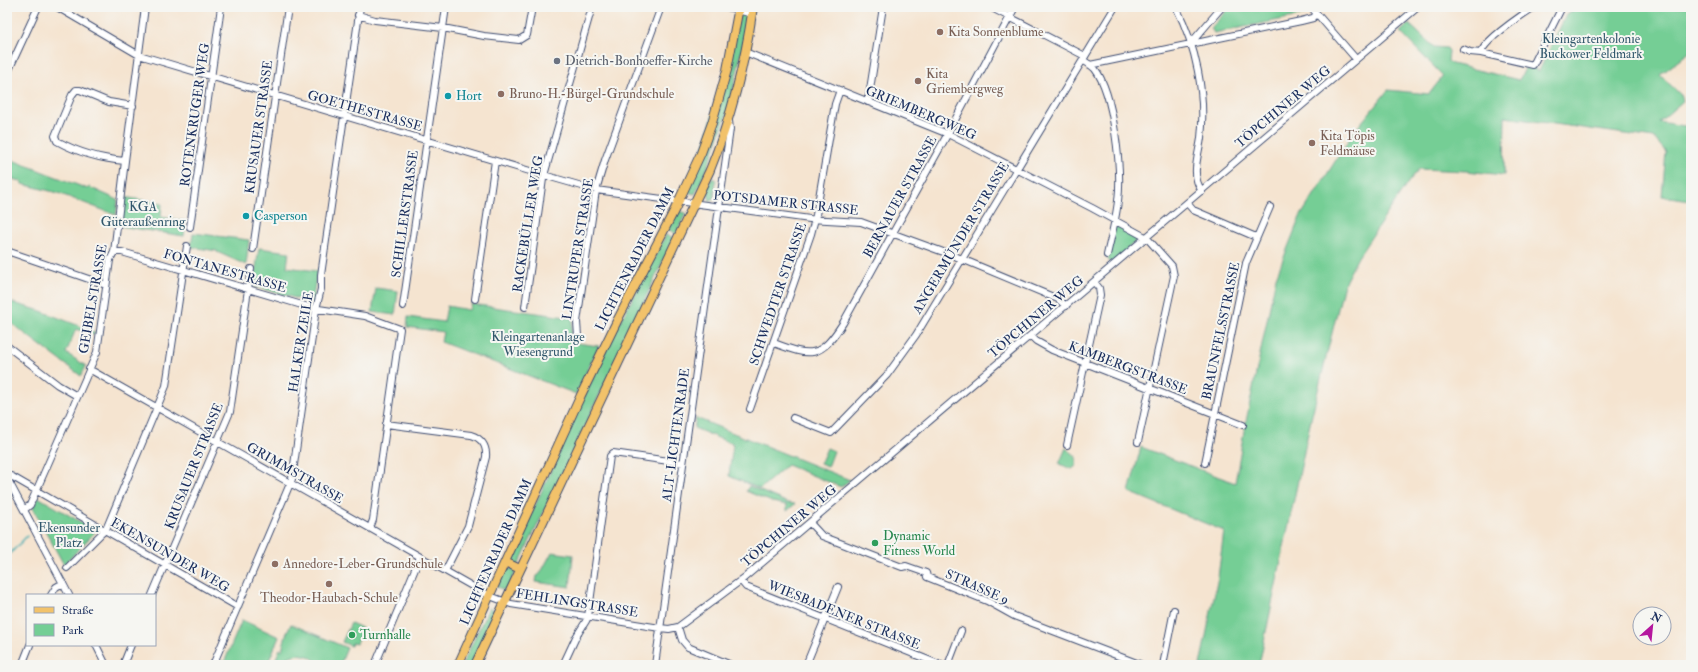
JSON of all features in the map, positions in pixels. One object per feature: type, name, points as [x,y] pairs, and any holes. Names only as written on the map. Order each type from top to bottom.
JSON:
[{"type":"main road","name":"LICHTENRADER DAMM","points":[[458,665],[587,381],[664,231],[701,153],[712,123],[727,70],[739,9]]},
{"type":"main road","name":"LICHTENRADER DAMM","points":[[474,665],[712,164],[728,121],[745,52],[752,11]]},
{"type":"main road","points":[[664,231],[678,238]]},
{"type":"main road","points":[[505,562],[520,569]]},
{"type":"street","points":[[7,74],[38,7]]},
{"type":"street","name":"GOETHESTRASSE","points":[[57,7],[139,55],[596,190],[678,202]]},
{"type":"street","name":"GEIBELSTRASSE","points":[[24,510],[30,505],[97,352],[110,260],[114,252],[145,7]]},
{"type":"street","name":"ROTENKRUGER WEG","points":[[190,227],[221,7]]},
{"type":"street","name":"KRUSAUER STRASSE","points":[[253,249],[288,7]]},
{"type":"street","name":"HALKER ZEILE","points":[[213,665],[291,483],[316,309],[321,289],[360,7]]},
{"type":"street","name":"SCHILLERSTRASSE","points":[[403,306],[446,7]]},
{"type":"street","points":[[358,15],[376,20],[442,28],[491,37],[519,40],[527,35],[532,7]]},
{"type":"street","name":"RACKEBÜLLER WEG","points":[[526,306],[544,175],[592,7]]},
{"type":"street","name":"LINTRUPER STRASSE","points":[[578,336],[577,322],[596,190],[604,160],[661,7]]},
{"type":"street","points":[[727,7],[752,11]]},
{"type":"street","points":[[868,102],[883,7]]},
{"type":"street","points":[[990,7],[1084,58],[1099,76],[1116,137],[1119,174],[1118,201],[1107,255]]},
{"type":"street","name":"BERNAUER STRASSE","points":[[774,343],[805,353],[818,350],[829,343],[843,323],[893,234],[1015,7]]},
{"type":"street","name":"ANGERMÜNDER STRASSE","points":[[793,418],[831,433],[895,365],[916,335],[1115,7]]},
{"type":"street","points":[[1176,7],[1191,43],[1200,85],[1202,108],[1201,136],[1196,176],[1198,185],[1202,191]]},
{"type":"street","points":[[1191,43],[1222,7]]},
{"type":"street","points":[[1311,7],[1356,59]]},
{"type":"street","name":"TÖPCHINER WEG","points":[[678,627],[741,581],[1418,7]]},
{"type":"street","points":[[1481,53],[1486,44],[1534,7]]},
{"type":"street","points":[[1463,49],[1470,52],[1481,53],[1533,65],[1561,7]]},
{"type":"street","points":[[1090,65],[1301,21],[1313,18],[1317,14]]},
{"type":"street","name":"GRIEMBERGWEG","points":[[745,52],[948,134],[1147,238],[1172,266],[1174,272],[1150,388]]},
{"type":"street","points":[[125,161],[104,158],[76,149],[57,141],[55,136],[72,95],[76,90],[80,90],[109,102],[133,106]]},
{"type":"street","name":"SCHWEDTER STRASSE","points":[[750,409],[774,343],[815,220],[835,104],[840,90]]},
{"type":"street","name":"LICHTENRADER DAMM","points":[[718,207],[730,129],[728,121]]},
{"type":"street","points":[[475,299],[495,161]]},
{"type":"street","name":"POTSDAMER STRASSE","points":[[678,202],[815,220],[855,221],[961,259],[1058,299],[1066,306]]},
{"type":"street","points":[[1187,203],[1193,210],[1256,237]]},
{"type":"street","name":"ALT-LICHTENRADE","points":[[655,665],[718,207]]},
{"type":"street","name":"BRAUNFELSSTRASSE","points":[[1205,463],[1246,263],[1270,207]]},
{"type":"street","points":[[67,568],[105,530],[167,384],[187,246]]},
{"type":"street","points":[[7,250],[106,284]]},
{"type":"street","name":"FONTANESTRASSE","points":[[114,252],[122,252],[316,309],[365,316],[400,329],[386,424]]},
{"type":"street","name":"KRUSAUER STRASSE","points":[[152,594],[230,410],[251,269]]},
{"type":"street","points":[[1067,445],[1100,295],[1099,288],[1094,282]]},
{"type":"street","name":"KAMBERGSTRASSE","points":[[1031,336],[1042,345],[1243,425]]},
{"type":"street","points":[[7,346],[58,385],[77,396]]},
{"type":"street","name":"GRIMMSTRASSE","points":[[89,369],[490,596]]},
{"type":"street","points":[[1138,442],[1150,388]]},
{"type":"street","points":[[370,528],[373,520],[386,424],[471,435],[478,438],[485,447],[486,457],[468,526],[445,571]]},
{"type":"street","points":[[563,665],[576,637],[588,617],[610,456],[613,453],[683,463]]},
{"type":"street","name":"EKENSUNDER WEG","points":[[7,478],[11,476],[238,607]]},
{"type":"street","points":[[7,478],[68,594]]},
{"type":"street","name":"STRASSE 9","points":[[810,523],[822,536],[900,567],[906,566],[926,573],[927,577],[987,601],[1014,616],[1142,665]]},
{"type":"street","points":[[375,665],[420,557]]},
{"type":"street","name":"WIESBADENER STRASSE","points":[[741,581],[746,587],[942,665]]},
{"type":"street","points":[[52,594],[56,587],[63,583]]},
{"type":"street","points":[[806,665],[838,587]]},
{"type":"street","name":"FEHLINGSTRASSE","points":[[490,596],[504,602],[660,628]]},
{"type":"street","points":[[1163,665],[1174,610]]},
{"type":"street","points":[[660,628],[669,629],[678,627],[682,640],[688,647],[731,665]]},
{"type":"street","points":[[948,665],[961,631]]},
{"type":"street","points":[[22,665],[30,646]]},
{"type":"street","points":[[96,646],[106,665]]},
{"type":"street","points":[[123,665],[131,646]]},
{"type":"green space","points":[[1230,7],[1304,7],[1306,9],[1304,15],[1214,33],[1211,28]]},
{"type":"green space","name":"Kleingartenkolonie Buckower Feldmark","points":[[1574,7],[1691,7],[1691,51],[1660,75],[1682,96],[1683,101],[1659,122],[1691,127],[1691,200],[1662,196],[1666,152],[1654,138],[1505,117],[1504,175],[1466,171],[1419,169],[1409,181],[1358,257],[1344,284],[1311,419],[1259,665],[1200,665],[1218,577],[1224,531],[1129,492],[1141,447],[1235,483],[1244,431],[1276,277],[1300,217],[1353,133],[1388,90],[1429,94],[1443,76],[1400,32],[1409,24],[1434,47],[1447,48],[1449,51],[1448,61],[1452,64],[1519,80],[1527,65],[1539,71],[1567,13],[1573,11]]},
{"type":"green space","points":[[740,15],[747,16],[749,19],[729,108],[707,169],[695,194],[686,192],[699,163]]},
{"type":"green space","name":"KGA Güteraußenring","points":[[7,158],[88,189],[89,187],[118,200],[116,215],[58,193],[22,184],[21,181],[7,178]]},
{"type":"green space","points":[[712,178],[716,180],[714,198],[710,201],[707,189]]},
{"type":"green space","name":"KGA Güteraußenring","points":[[123,197],[162,203],[161,217],[186,221],[184,236],[119,226]]},
{"type":"green space","points":[[677,211],[686,213],[676,234],[668,229]]},
{"type":"green space","points":[[1117,224],[1135,234],[1137,240],[1112,263],[1108,260],[1115,227]]},
{"type":"green space","name":"KGA Güteraußenring","points":[[193,233],[249,240],[246,265],[217,251],[191,247]]},
{"type":"green space","points":[[666,235],[672,237],[673,240],[519,564],[517,565],[510,561],[605,351]]},
{"type":"green space","points":[[259,248],[289,252],[287,267],[317,271],[312,303],[253,286]]},
{"type":"green space","points":[[376,288],[398,291],[395,315],[372,312]]},
{"type":"green space","points":[[7,301],[41,311],[95,332],[95,335],[76,329],[66,353],[86,366],[81,376],[7,320]]},
{"type":"green space","name":"Kleingartenanlage Wiesengrund","points":[[471,304],[573,318],[570,342],[599,346],[576,394],[441,342],[443,332],[407,327],[408,317],[444,322],[447,306],[469,310]]},
{"type":"green space","points":[[696,418],[850,480],[841,487],[787,465],[760,489],[729,476],[733,444],[694,428]]},
{"type":"green space","points":[[827,448],[834,451],[828,467],[820,464]]},
{"type":"green space","points":[[1066,448],[1076,456],[1076,466],[1072,469],[1059,464]]},
{"type":"green space","points":[[749,486],[788,503],[795,504],[787,511],[787,505],[772,502],[746,491]]},
{"type":"green space","name":"Ekensunder Platz","points":[[38,497],[96,531],[64,565],[33,508]]},
{"type":"green space","points":[[552,552],[573,555],[570,587],[536,582],[537,576],[540,574]]},
{"type":"green space","points":[[506,567],[516,571],[506,591],[497,587]]},
{"type":"green space","points":[[489,608],[497,612],[471,665],[462,665]]},
{"type":"green space","points":[[242,620],[279,637],[267,665],[223,665]]},
{"type":"green space","name":"Turnhalle","points":[[351,623],[362,628],[356,644],[352,643],[351,646],[342,642]]},
{"type":"green space","points":[[291,624],[347,648],[340,665],[319,665],[310,657],[299,654],[288,657],[279,665],[273,665],[280,649],[282,650]]},
{"type":"waterway","points":[[7,557],[27,536]]},
{"type":"place","name":"Kita Sonnenblume","points":[[940,32]]},
{"type":"place","name":"Dietrich-Bonhoeffer-Kirche","points":[[557,61]]},
{"type":"place","name":"Kita Griembergweg","points":[[918,81]]},
{"type":"place","name":"Bruno-H.-Bürgel-Grundschule","points":[[501,94]]},
{"type":"place","name":"Hort","points":[[448,96]]},
{"type":"place","name":"Kita Töpis Feldmäuse","points":[[1312,143]]},
{"type":"place","name":"Casperson","points":[[246,216]]},
{"type":"place","name":"Dynamic Fitness World","points":[[875,543]]},
{"type":"place","name":"Annedore-Leber-Grundschule","points":[[275,564]]},
{"type":"place","name":"Theodor-Haubach-Schule","points":[[329,584]]},
{"type":"place","name":"Turnhalle","points":[[352,635]]}]
